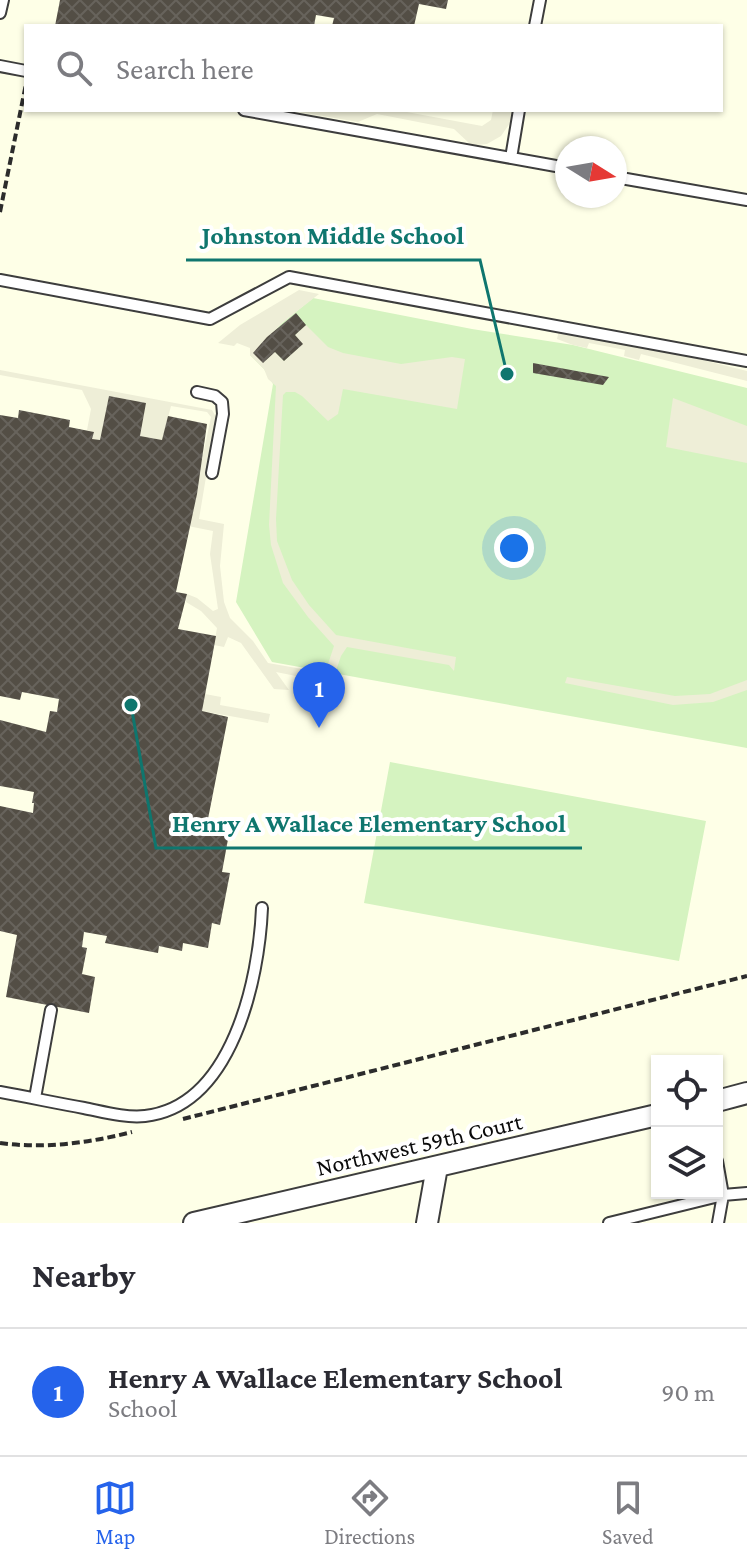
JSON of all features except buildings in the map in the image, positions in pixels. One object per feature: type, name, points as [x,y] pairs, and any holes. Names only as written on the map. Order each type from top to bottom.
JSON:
[{"type":"street","points":[[723,1099],[747,1093]]},
{"type":"street","name":"Northwest 59th Court","points":[[194,1223],[651,1116]]},
{"type":"street","points":[[427,1223],[437,1167]]},
{"type":"lane","points":[[0,13],[3,0]]},
{"type":"lane","points":[[535,24],[540,0]]},
{"type":"lane","points":[[0,66],[24,71]]},
{"type":"lane","points":[[255,112],[555,166]]},
{"type":"lane","points":[[511,158],[519,112]]},
{"type":"lane","points":[[627,179],[747,200]]},
{"type":"lane","points":[[0,280],[210,319],[289,277],[747,361]]},
{"type":"lane","points":[[197,392],[215,396],[222,402],[223,414],[212,473]]},
{"type":"lane","points":[[0,1092],[120,1115],[146,1116],[179,1105],[201,1090],[227,1055],[242,1018],[262,908]]},
{"type":"lane","points":[[35,1098],[51,1010]]},
{"type":"lane","points":[[723,1195],[747,1193]]},
{"type":"lane","points":[[609,1223],[707,1199]]},
{"type":"lane","points":[[718,1223],[722,1199]]},
{"type":"path","points":[[0,212],[24,92]]},
{"type":"path","points":[[169,1123],[747,976]]},
{"type":"path","points":[[0,1143],[23,1146],[65,1144],[139,1130]]},
{"type":"green space","points":[[313,298],[573,345],[747,388],[747,748],[272,662],[236,602],[273,384],[250,355]]},
{"type":"green space","points":[[390,762],[706,821],[679,961],[364,903]]},
{"type":"shaded area","points":[[300,112],[407,112],[482,126],[491,120],[493,112],[512,112],[510,123],[501,136],[487,144],[476,145],[470,144],[454,129],[377,114],[358,122]]},
{"type":"shaded area","points":[[299,290],[319,294],[282,323],[254,353],[275,352],[284,361],[302,344],[295,335],[306,325],[328,347],[343,353],[401,364],[452,357],[465,359],[457,409],[343,389],[338,414],[328,421],[302,396],[286,392],[283,395],[276,519],[277,541],[292,580],[336,635],[456,657],[454,671],[449,665],[347,647],[327,697],[320,696],[321,681],[276,672],[289,690],[274,689],[241,643],[228,637],[224,647],[214,645],[217,628],[201,611],[186,602],[187,594],[213,611],[218,609],[210,554],[213,531],[188,526],[211,417],[207,412],[171,406],[162,440],[140,436],[146,403],[109,396],[100,440],[92,439],[93,432],[87,430],[91,409],[82,390],[0,375],[0,370],[212,410],[216,417],[199,519],[224,524],[220,566],[224,602],[230,618],[253,641],[268,663],[325,673],[334,646],[283,583],[271,545],[269,525],[276,386],[250,355],[250,348],[237,343],[234,346],[218,343],[240,325]]},
{"type":"shaded area","points":[[559,330],[634,343],[747,371],[747,381],[641,354],[639,360],[624,356],[625,350],[589,343],[587,348],[573,345],[557,339]]},
{"type":"shaded area","points":[[673,398],[747,426],[747,463],[666,447]]},
{"type":"shaded area","points":[[567,677],[675,696],[710,694],[747,680],[747,690],[713,702],[673,705],[565,683]]},
{"type":"shaded area","points":[[205,694],[221,697],[220,705],[270,714],[268,723],[202,711]]},
{"type":"place","name":"Johnston Middle School","points":[[507,374]]},
{"type":"place","name":"Henry A Wallace Elementary School","points":[[131,705]]},
{"type":"place","name":"Henry A Wallace Elementary School","points":[[319,728]]}]
